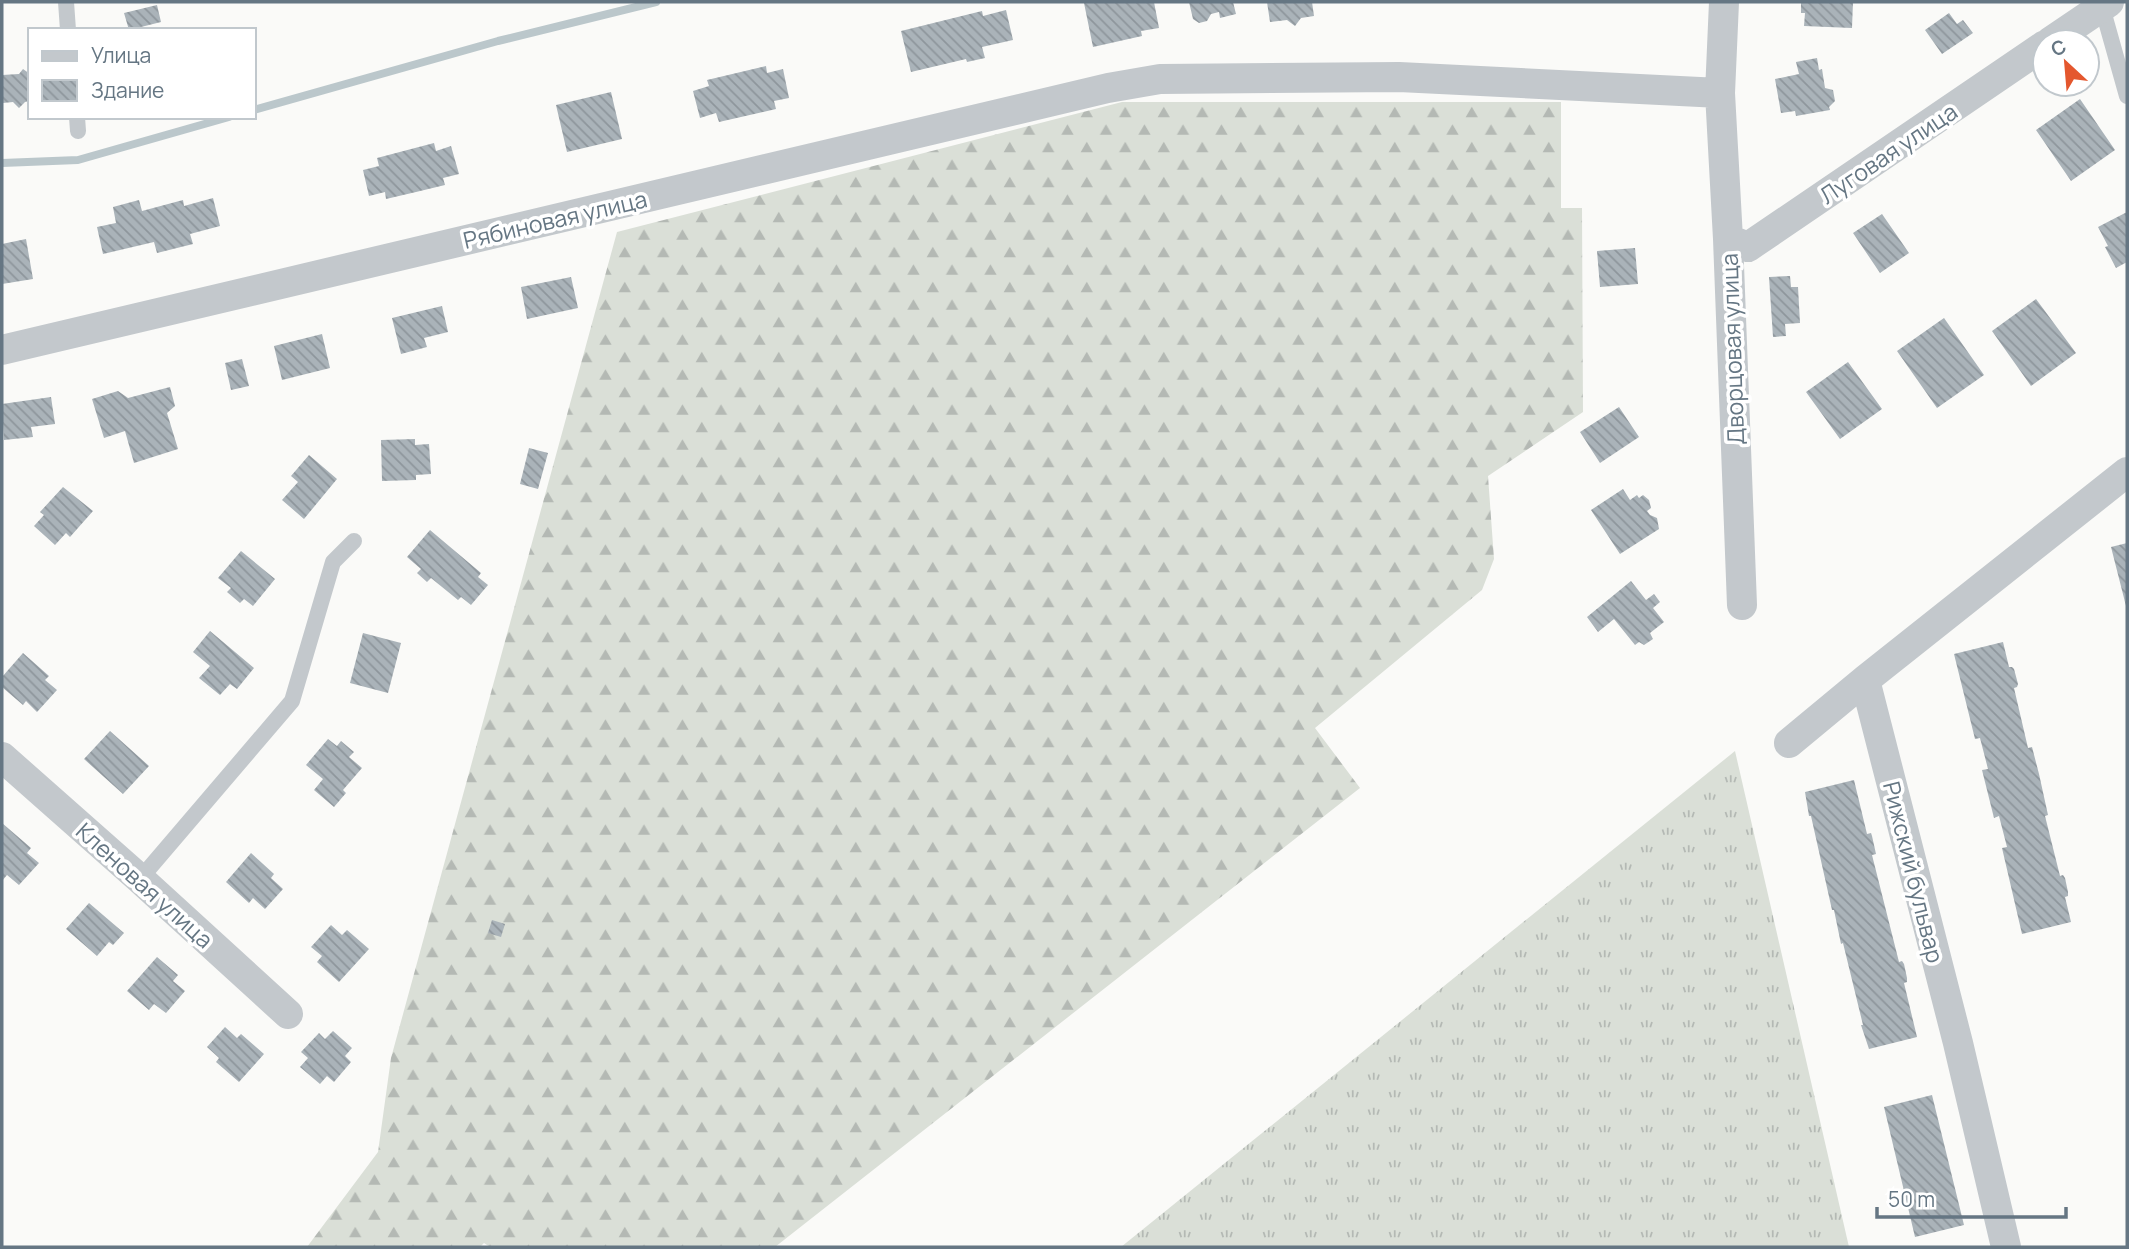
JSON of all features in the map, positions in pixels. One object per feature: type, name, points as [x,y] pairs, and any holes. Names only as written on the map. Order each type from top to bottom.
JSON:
[{"type":"street","name":"Дворцовая улица","points":[[1724,2],[1720,93],[1742,605]]},
{"type":"street","points":[[2069,28],[2104,3]]},
{"type":"street","name":"Луговая улица","points":[[1728,239],[1748,247],[2031,55]]},
{"type":"street","name":"Рябиновая улица","points":[[2,350],[1108,88],[1160,79],[1399,77],[1720,93]]},
{"type":"street","points":[[1789,743],[2127,471]]},
{"type":"street","name":"Рижский бульвар","points":[[1864,680],[1958,1043],[2007,1247]]},
{"type":"street","name":"Кленовая улица","points":[[2,757],[288,1014]]},
{"type":"lane","points":[[66,2],[68,28]]},
{"type":"lane","points":[[2104,3],[2127,96]]},
{"type":"lane","points":[[140,879],[292,701],[334,562],[354,541]]},
{"type":"green space","points":[[1122,102],[1561,102],[1561,208],[1582,208],[1583,412],[1488,476],[1494,559],[1482,590],[1315,728],[1360,788],[775,1247],[490,1247],[484,1243],[480,1247],[307,1247],[378,1152],[391,1058],[617,232]]},
{"type":"green space","points":[[1735,751],[1849,1247],[1121,1247]]},
{"type":"building","points":[[1154,2],[1159,28],[1141,31],[1142,36],[1093,47],[1084,3]]},
{"type":"building","points":[[1189,2],[1233,2],[1236,14],[1220,18],[1219,12],[1211,14],[1207,21],[1199,23],[1193,19]]},
{"type":"building","points":[[1267,2],[1312,2],[1314,16],[1301,18],[1295,26],[1287,20],[1270,22]]},
{"type":"building","points":[[1801,2],[1853,2],[1852,28],[1804,26],[1805,13],[1801,13]]},
{"type":"building","points":[[157,5],[161,22],[128,28],[124,13]]},
{"type":"building","points":[[1006,10],[1013,40],[982,47],[985,58],[967,62],[966,59],[911,72],[901,31],[982,11],[983,16]]},
{"type":"building","points":[[1949,13],[1957,24],[1963,20],[1973,33],[1942,54],[1925,30]]},
{"type":"building","points":[[1817,58],[1825,88],[1833,90],[1835,101],[1829,107],[1830,110],[1796,116],[1795,111],[1781,113],[1775,79],[1799,74],[1796,62]]},
{"type":"building","points":[[766,66],[767,73],[783,69],[789,98],[774,101],[776,109],[719,122],[716,113],[700,118],[693,91],[709,86],[707,80]]},
{"type":"building","points":[[23,69],[28,73],[28,101],[19,108],[13,102],[3,103],[2,75],[19,74]]},
{"type":"building","points":[[611,92],[622,139],[567,152],[556,105]]},
{"type":"building","points":[[2080,99],[2115,150],[2071,181],[2036,130]]},
{"type":"building","points":[[434,143],[436,151],[451,146],[459,174],[443,178],[445,185],[386,199],[385,192],[369,196],[363,170],[379,166],[377,158]]},
{"type":"building","points":[[213,198],[220,226],[190,234],[193,244],[157,253],[154,242],[103,254],[97,227],[116,223],[113,207],[139,200],[142,211],[183,200],[184,206]]},
{"type":"building","points":[[2127,212],[2127,262],[2116,268],[2098,227]]},
{"type":"building","points":[[1882,214],[1909,253],[1880,273],[1853,233]]},
{"type":"building","points":[[26,239],[33,279],[2,284],[2,244]]},
{"type":"building","points":[[1635,248],[1638,284],[1600,287],[1597,251]]},
{"type":"building","points":[[1790,276],[1791,287],[1798,287],[1800,323],[1785,324],[1786,336],[1773,337],[1769,277]]},
{"type":"building","points":[[571,277],[578,308],[527,319],[521,287]]},
{"type":"building","points":[[2036,299],[2076,353],[2031,386],[1992,331]]},
{"type":"building","points":[[442,306],[448,332],[424,338],[427,347],[401,354],[392,318]]},
{"type":"building","points":[[1944,318],[1984,375],[1937,408],[1897,351]]},
{"type":"building","points":[[322,334],[330,368],[282,380],[274,346]]},
{"type":"building","points":[[242,359],[249,386],[231,390],[225,363]]},
{"type":"building","points":[[1848,362],[1882,409],[1840,439],[1806,392]]},
{"type":"building","points":[[170,387],[175,406],[167,413],[178,449],[134,463],[125,431],[104,438],[92,399],[118,391],[128,398]]},
{"type":"building","points":[[51,397],[55,424],[31,427],[33,437],[4,440],[2,404]]},
{"type":"building","points":[[1619,407],[1639,437],[1600,463],[1580,432]]},
{"type":"building","points":[[415,439],[415,445],[429,444],[431,474],[416,475],[416,480],[382,481],[381,440]]},
{"type":"building","points":[[529,448],[548,453],[538,489],[520,484]]},
{"type":"building","points":[[309,455],[337,479],[304,519],[282,500],[298,482],[291,476]]},
{"type":"building","points":[[63,487],[93,511],[70,537],[66,533],[55,545],[34,526],[44,515],[40,512]]},
{"type":"building","points":[[1623,489],[1630,500],[1637,495],[1639,498],[1643,495],[1649,500],[1651,508],[1647,511],[1657,518],[1659,529],[1620,554],[1591,510]]},
{"type":"building","points":[[430,530],[481,573],[478,577],[488,585],[471,605],[461,597],[458,600],[431,578],[427,582],[417,573],[421,569],[407,557]]},
{"type":"building","points":[[2127,543],[2127,606],[2126,606],[2111,547]]},
{"type":"building","points":[[241,551],[275,579],[253,606],[244,599],[240,603],[227,592],[231,588],[218,578]]},
{"type":"building","points":[[1631,581],[1646,600],[1654,594],[1660,602],[1653,608],[1664,622],[1650,633],[1653,639],[1644,645],[1639,642],[1635,645],[1614,619],[1598,632],[1587,617]]},
{"type":"building","points":[[210,631],[254,668],[237,689],[230,684],[220,695],[199,678],[210,666],[193,652]]},
{"type":"building","points":[[363,633],[401,643],[388,693],[350,683]]},
{"type":"building","points":[[2003,642],[2009,667],[2014,669],[2018,684],[2014,688],[2028,748],[2032,747],[2039,774],[2048,815],[2045,816],[2060,876],[2065,878],[2068,896],[2065,897],[2071,922],[2022,934],[2002,848],[2007,847],[1999,816],[1994,818],[1982,770],[1988,769],[1980,738],[1975,739],[1954,654]]},
{"type":"building","points":[[23,653],[49,676],[45,680],[57,690],[37,712],[26,701],[23,705],[2,687],[2,677]]},
{"type":"building","points":[[110,731],[149,766],[123,794],[84,759]]},
{"type":"building","points":[[328,739],[337,746],[341,741],[354,752],[349,757],[362,768],[343,790],[346,793],[334,807],[314,790],[323,779],[306,765]]},
{"type":"building","points":[[1854,780],[1867,834],[1871,833],[1872,836],[1876,854],[1872,855],[1899,962],[1904,964],[1907,982],[1904,983],[1917,1037],[1869,1049],[1843,943],[1841,944],[1832,910],[1805,792]]},
{"type":"building","points":[[2,823],[31,848],[27,853],[39,863],[19,885],[7,875],[2,881]]},
{"type":"building","points":[[251,853],[274,874],[271,878],[283,889],[265,909],[253,898],[249,903],[226,882]]},
{"type":"building","points":[[89,903],[124,933],[113,945],[109,942],[97,956],[66,929]]},
{"type":"building","points":[[492,920],[505,924],[501,937],[488,933]]},
{"type":"building","points":[[331,925],[342,935],[347,930],[369,949],[339,982],[317,962],[322,956],[311,947]]},
{"type":"building","points":[[157,957],[178,975],[173,981],[185,991],[166,1013],[154,1004],[149,1010],[127,991]]},
{"type":"building","points":[[225,1027],[237,1038],[241,1034],[264,1054],[239,1082],[216,1062],[219,1058],[207,1047]]},
{"type":"building","points":[[333,1031],[352,1048],[345,1056],[351,1062],[334,1082],[327,1076],[320,1084],[300,1067],[308,1058],[301,1052],[319,1033],[325,1039]]},
{"type":"building","points":[[1932,1095],[1964,1225],[1915,1237],[1884,1107]]},
{"type":"waterway","points":[[256,109],[498,41],[656,2]]},
{"type":"waterway","points":[[2,163],[78,160],[222,119]]}]
